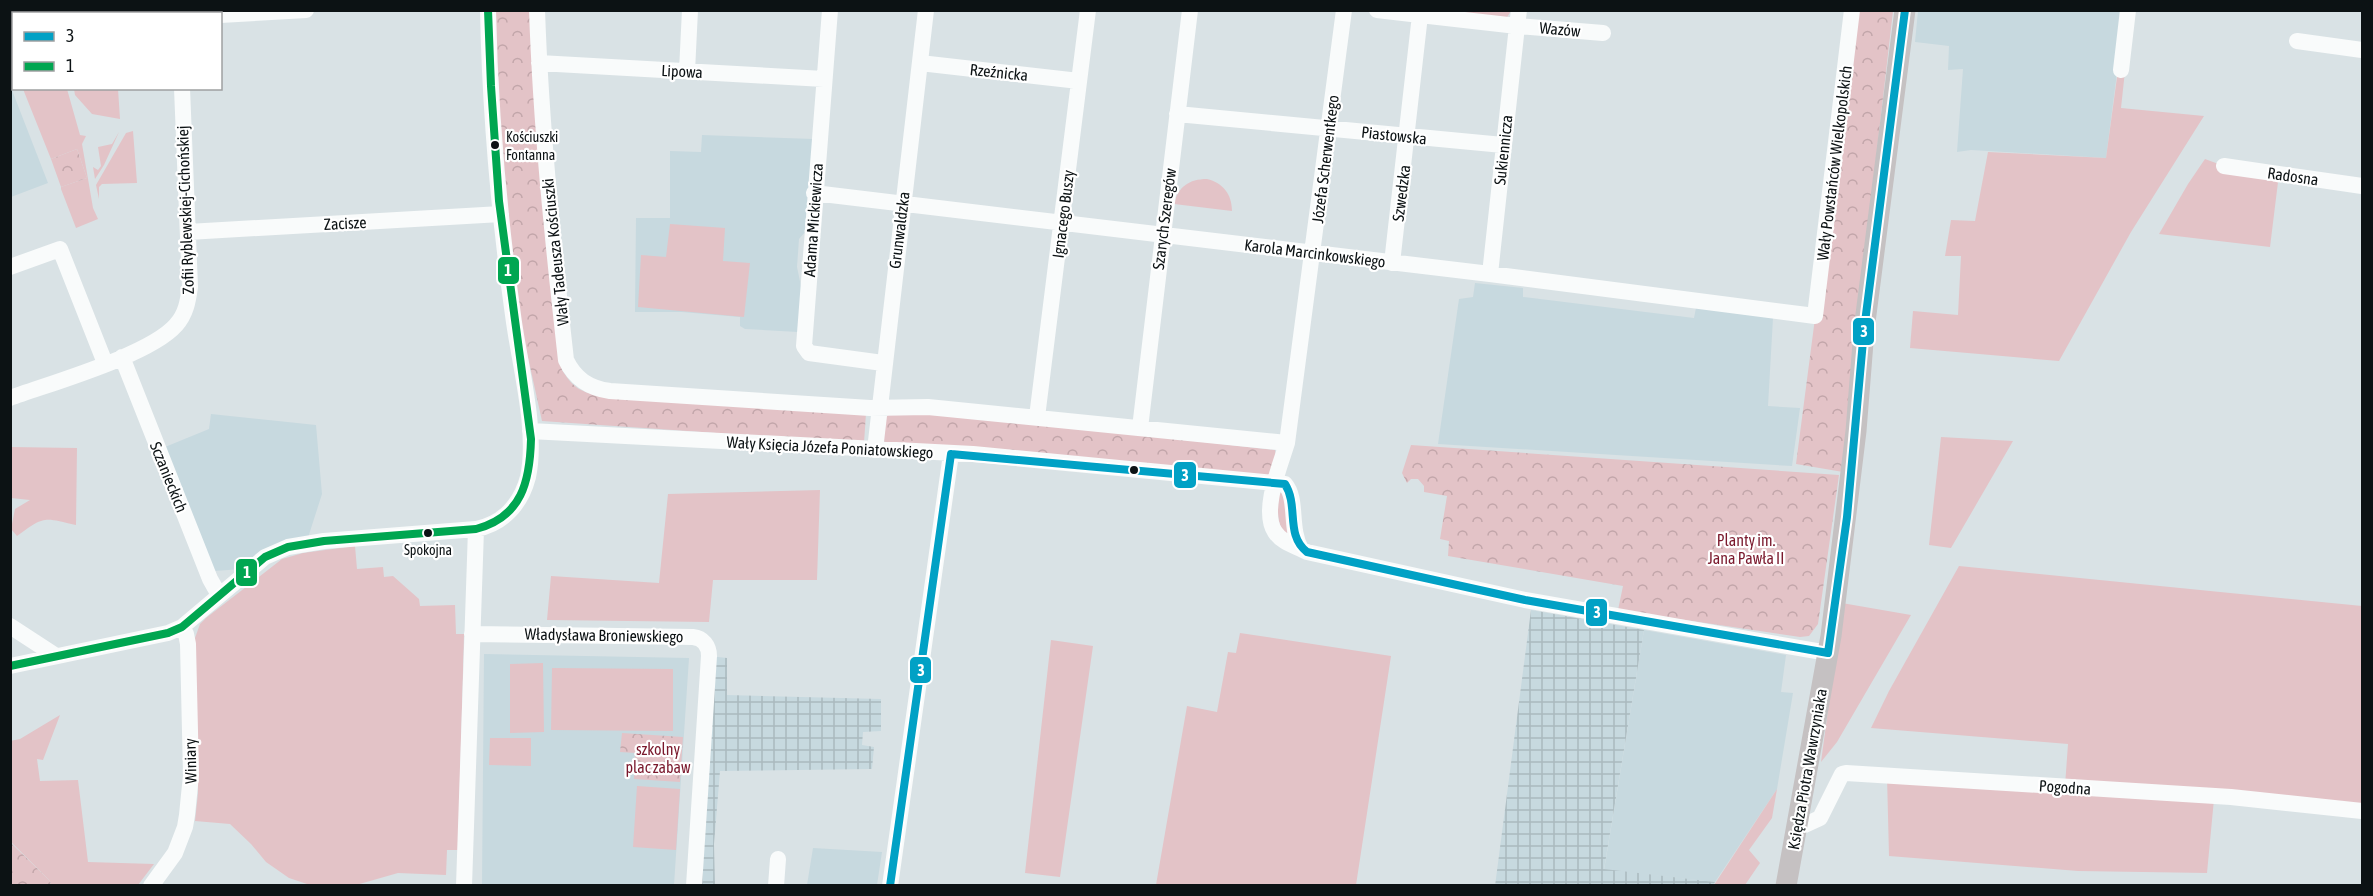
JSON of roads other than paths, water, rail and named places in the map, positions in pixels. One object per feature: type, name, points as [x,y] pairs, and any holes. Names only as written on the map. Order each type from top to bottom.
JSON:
[{"type":"main road","points":[[1891,117],[1891,74],[1897,10]]},
{"type":"main road","points":[[1828,653],[1847,517],[1864,330],[1905,10]]},
{"type":"main road","name":"Księdza Piotra Wawrzyniaka","points":[[1786,885],[1828,653]]},
{"type":"street","points":[[222,15],[306,10]]},
{"type":"street","points":[[10,666],[168,633],[182,627],[265,557],[288,547],[342,539],[476,529],[497,523],[508,513],[520,496],[529,469],[530,431],[512,313],[501,214],[491,112],[488,10]]},
{"type":"street","name":"Wały Tadeusza Kościuszki","points":[[537,10],[551,225],[566,360],[572,371],[581,381],[594,388],[610,392],[879,408]]},
{"type":"street","points":[[687,71],[690,10]]},
{"type":"street","name":"Adama Mickiewicza","points":[[830,10],[814,193],[805,349],[810,353],[884,363]]},
{"type":"street","name":"Grunwaldzka","points":[[874,450],[926,10]]},
{"type":"street","name":"Ignacego Buszy","points":[[1037,417],[1088,10]]},
{"type":"street","name":"Szarych Szeregów","points":[[1140,428],[1190,10]]},
{"type":"street","name":"Józefa Scherwentkego","points":[[1273,483],[1287,444],[1344,10]]},
{"type":"street","points":[[1377,10],[1421,13]]},
{"type":"street","name":"Wały Powstańców Wielkopolskich","points":[[1815,316],[1852,10]]},
{"type":"street","points":[[2121,70],[2128,10]]},
{"type":"street","name":"Wazów","points":[[1421,13],[1518,18],[1603,33]]},
{"type":"street","name":"Szwedzka","points":[[1392,263],[1421,13]]},
{"type":"street","name":"Sukiennicza","points":[[1490,274],[1518,18]]},
{"type":"street","points":[[2297,41],[2362,50]]},
{"type":"street","name":"Lipowa","points":[[539,63],[824,79]]},
{"type":"street","name":"Rzeźnicka","points":[[920,63],[1079,81]]},
{"type":"street","name":"Zofii Ryblewskiej-Cichońskiej","points":[[10,398],[122,357],[161,338],[177,324],[187,306],[190,287],[182,90]]},
{"type":"street","name":"Piastowska","points":[[1178,114],[1503,145]]},
{"type":"street","name":"Radosna","points":[[2224,166],[2362,186]]},
{"type":"street","name":"Karola Marcinkowskiego","points":[[814,193],[1490,274],[1815,316]]},
{"type":"street","name":"Zacisze","points":[[188,232],[501,214]]},
{"type":"street","points":[[10,267],[60,249],[105,363]]},
{"type":"street","name":"Sczanieckich","points":[[122,357],[210,579],[219,595]]},
{"type":"street","points":[[879,408],[928,407],[1287,444]]},
{"type":"street","name":"Wały Księcia Józefa Poniatowskiego","points":[[530,431],[951,454],[1273,483]]},
{"type":"street","points":[[890,885],[951,454]]},
{"type":"street","points":[[1273,483],[1285,484],[1291,490],[1293,527],[1301,549],[1307,552],[1525,600],[1828,653]]},
{"type":"street","points":[[464,885],[476,529]]},
{"type":"street","points":[[10,626],[56,656]]},
{"type":"street","name":"Winiary","points":[[151,885],[176,853],[182,839],[190,798],[188,644],[182,627]]},
{"type":"street","name":"Władysława Broniewskiego","points":[[472,634],[693,637],[704,642],[709,656],[694,885]]},
{"type":"street","name":"Pogodna","points":[[1796,829],[1820,818],[1842,774],[1846,773],[2231,797],[2362,811]]},
{"type":"street","points":[[776,885],[778,859]]},
{"type":"place","name":"Kościuszki Fontanna","points":[[495,145]]},
{"type":"place","name":"Spokojna","points":[[428,533]]},
{"type":"park label","name":"Planty im. Jana Pawła II","points":[[1746,549]]},
{"type":"park label","name":"szkolny plac zabaw","points":[[658,758]]}]
